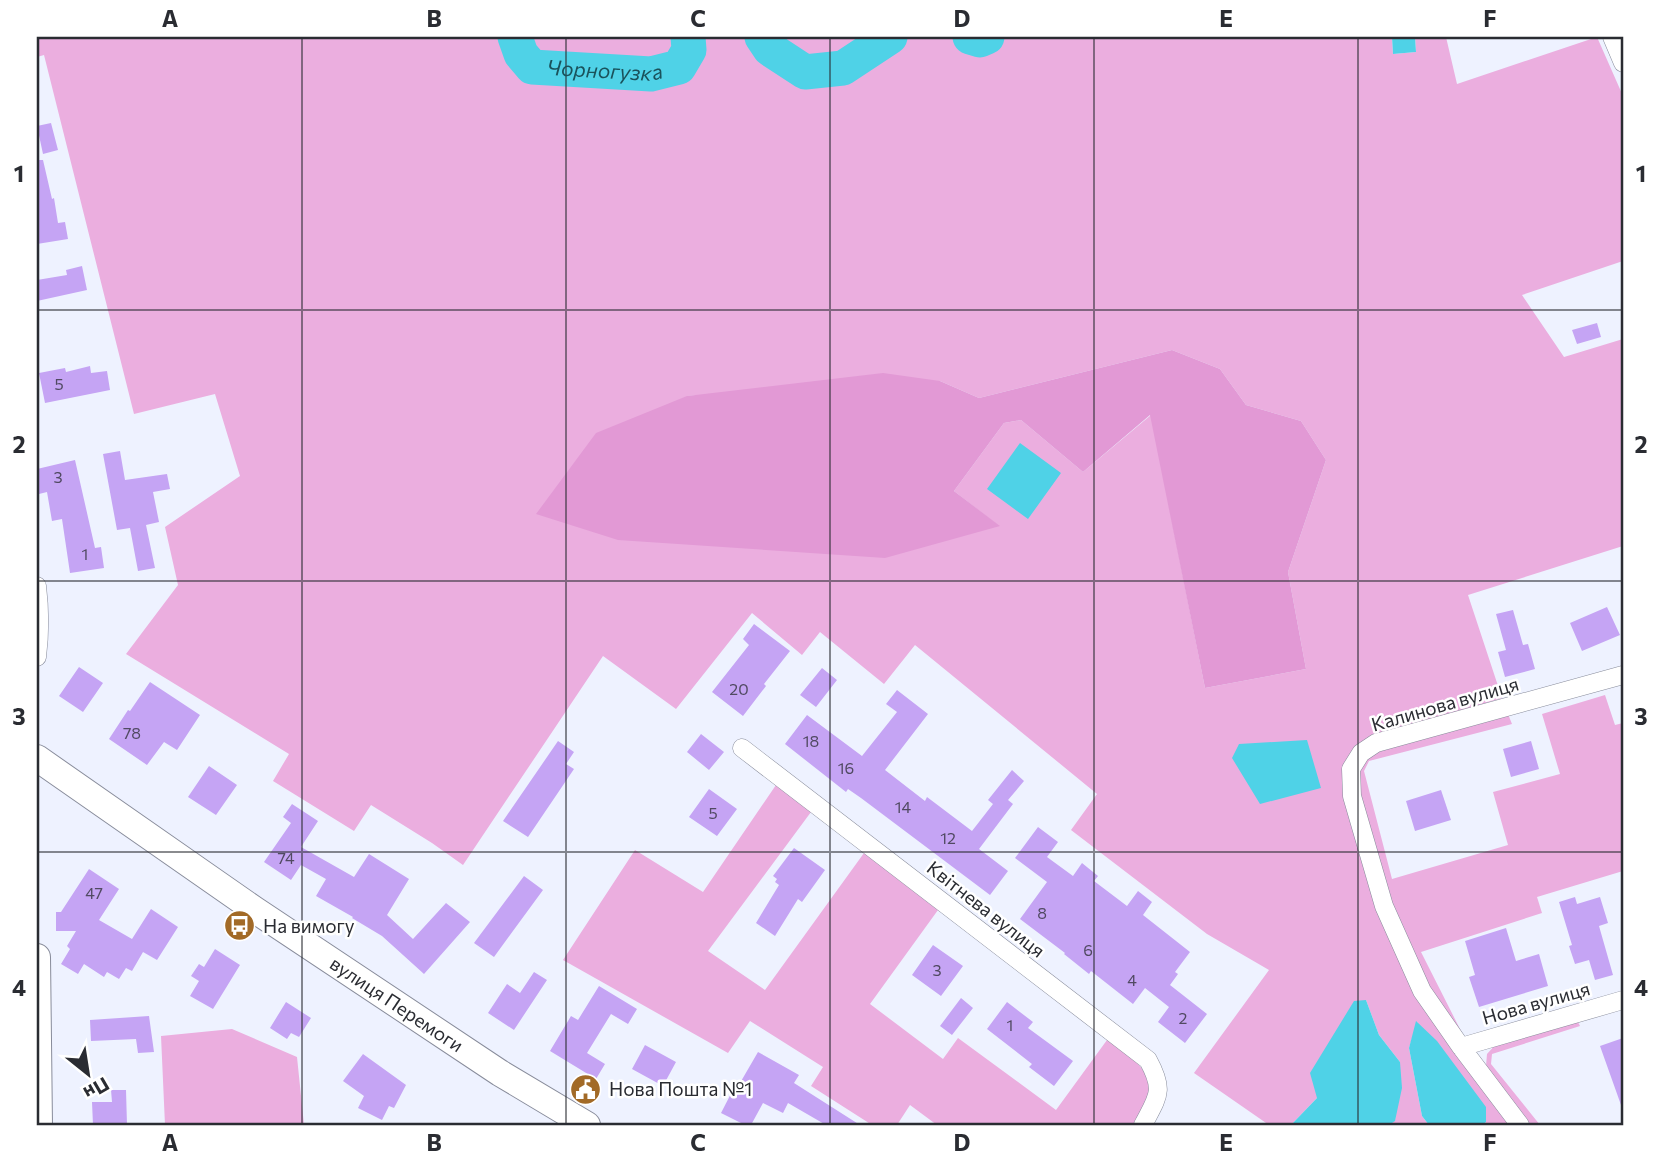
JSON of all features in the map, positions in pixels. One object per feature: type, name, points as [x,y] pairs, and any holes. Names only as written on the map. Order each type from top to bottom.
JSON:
[{"type":"main road","name":"вулиця Перемоги","points":[[41,770],[500,1073],[587,1125]]},
{"type":"main road","points":[[37,957],[39,1125]]},
{"type":"street","points":[[1612,37],[1623,63]]},
{"type":"street","points":[[37,586],[40,606],[37,657]]},
{"type":"street","name":"Калинова вулиця","points":[[1520,1125],[1422,990],[1384,906],[1352,796],[1351,769],[1361,753],[1376,743],[1623,675]]},
{"type":"street","name":"Квітнева вулиця","points":[[742,748],[1148,1060],[1157,1077],[1158,1095],[1143,1125]]},
{"type":"street","name":"Нова вулиця","points":[[1461,1047],[1623,1000]]},
{"type":"shaded area","points":[[37,37],[1392,37],[1393,54],[1416,52],[1415,37],[1446,37],[1457,84],[1597,37],[1623,96],[1623,261],[1522,295],[1564,357],[1623,339],[1623,546],[1468,595],[1502,698],[1374,738],[1345,767],[1379,908],[1513,1125],[1482,1125],[1486,1122],[1417,1022],[1409,1048],[1422,1116],[1429,1125],[1389,1125],[1395,1120],[1400,1062],[1379,1035],[1366,1000],[1317,1098],[1291,1125],[1269,1125],[1194,1073],[1269,970],[1207,934],[1071,830],[1097,794],[915,645],[884,684],[820,632],[802,655],[752,613],[676,709],[603,656],[463,865],[371,805],[354,831],[273,781],[289,754],[126,654],[178,585],[165,527],[240,476],[215,394],[134,414],[44,55],[37,57]],"holes":[[[1172,350],[1220,369],[1246,405],[1301,421],[1326,460],[1288,572],[1306,669],[1205,688],[1151,415],[1083,472],[1021,420],[1004,423],[954,491],[999,526],[687,396],[940,381],[979,398]]]},
{"type":"shaded area","points":[[1172,350],[1220,369],[1246,405],[1301,421],[1326,460],[1288,572],[1306,669],[1205,688],[1150,415],[1083,472],[1021,420],[1004,423],[954,491],[1000,526],[885,558],[618,540],[536,514],[596,433],[687,396],[883,373],[940,381],[979,398]]},
{"type":"shaded area","points":[[1605,695],[1615,725],[1623,723],[1623,871],[1537,897],[1542,913],[1421,952],[1462,1033],[1458,1035],[1427,988],[1389,904],[1357,796],[1357,770],[1364,757],[1379,748],[1508,714],[1512,724],[1369,761],[1364,771],[1392,879],[1508,845],[1493,792],[1560,774],[1542,714]]},
{"type":"shaded area","points":[[776,785],[811,812],[708,951],[765,990],[864,853],[938,910],[870,1004],[943,1059],[958,1038],[1056,1110],[1107,1040],[1137,1063],[1150,1086],[1146,1103],[1134,1125],[937,1125],[910,1105],[897,1125],[872,1125],[811,1086],[823,1067],[750,1021],[728,1053],[563,960],[635,850],[703,892]]},
{"type":"shaded area","points":[[1578,1022],[1580,1026],[1492,1054],[1491,1064],[1540,1125],[1527,1125],[1486,1066],[1487,1054],[1496,1044]]},
{"type":"shaded area","points":[[232,1029],[297,1057],[304,1125],[165,1125],[161,1036]]},
{"type":"water","points":[[1392,37],[1415,37],[1416,52],[1393,54]]},
{"type":"water","points":[[1020,443],[1061,473],[1028,519],[987,489]]},
{"type":"water","points":[[1307,740],[1321,788],[1260,804],[1232,758],[1239,744]]},
{"type":"water","points":[[1366,1000],[1379,1035],[1400,1062],[1402,1088],[1395,1121],[1389,1125],[1291,1125],[1317,1098],[1310,1073],[1354,1001]]},
{"type":"water","points":[[1416,1021],[1437,1041],[1486,1107],[1486,1122],[1482,1125],[1429,1125],[1422,1116],[1409,1048]]},
{"type":"building","points":[[51,123],[58,150],[43,154],[37,126]]},
{"type":"building","points":[[37,160],[43,160],[58,223],[65,222],[68,239],[37,244]]},
{"type":"building","points":[[82,266],[87,290],[37,301],[37,280],[67,275],[66,270]]},
{"type":"building","points":[[1597,323],[1601,337],[1577,344],[1572,330]]},
{"type":"building","points":[[90,366],[91,373],[107,371],[110,390],[45,403],[39,373],[65,368],[66,372]]},
{"type":"building","points":[[120,451],[125,480],[167,474],[170,489],[153,492],[159,522],[146,525],[155,568],[138,571],[130,528],[117,530],[103,454]]},
{"type":"building","points":[[75,460],[95,548],[101,547],[104,568],[70,573],[62,519],[52,521],[47,492],[39,494],[37,469]]},
{"type":"building","points":[[1607,607],[1620,635],[1582,651],[1570,623]]},
{"type":"building","points":[[1513,610],[1523,645],[1528,644],[1535,669],[1505,677],[1498,652],[1506,650],[1496,614]]},
{"type":"building","points":[[754,624],[790,651],[743,716],[712,692],[749,645],[743,639]]},
{"type":"building","points":[[79,667],[103,683],[83,712],[59,696]]},
{"type":"building","points":[[822,668],[837,680],[816,707],[800,695]]},
{"type":"building","points":[[150,682],[200,715],[177,750],[164,742],[147,765],[109,739]]},
{"type":"building","points":[[897,690],[928,714],[885,770],[925,801],[927,797],[972,831],[993,804],[988,800],[1012,770],[1024,781],[1008,800],[1013,804],[979,849],[1008,871],[990,895],[861,798],[848,789],[846,792],[785,744],[807,715],[862,756],[897,712],[886,704]]},
{"type":"building","points":[[701,734],[724,752],[709,770],[687,752]]},
{"type":"building","points":[[558,741],[574,752],[566,764],[574,769],[528,837],[503,821]]},
{"type":"building","points":[[1531,741],[1539,769],[1511,777],[1503,749]]},
{"type":"building","points":[[209,766],[237,785],[216,815],[188,797]]},
{"type":"building","points":[[709,789],[737,809],[717,836],[689,817]]},
{"type":"building","points":[[1441,790],[1451,820],[1415,831],[1406,801]]},
{"type":"building","points":[[292,804],[318,821],[301,847],[354,877],[369,854],[409,879],[387,915],[413,939],[446,903],[470,922],[424,974],[382,936],[316,896],[326,879],[301,865],[291,880],[264,862],[291,823],[283,817]]},
{"type":"building","points":[[1038,827],[1058,842],[1047,857],[1073,876],[1082,863],[1098,876],[1094,881],[1127,906],[1138,891],[1152,902],[1143,915],[1190,952],[1175,972],[1178,974],[1170,985],[1207,1014],[1185,1043],[1158,1022],[1169,1007],[1145,988],[1133,1004],[1091,971],[1089,974],[1020,919],[1047,882],[1015,858]]},
{"type":"building","points":[[794,848],[825,870],[802,902],[798,899],[775,936],[756,923],[779,885],[773,876]]},
{"type":"building","points":[[89,869],[119,889],[99,920],[132,939],[151,909],[178,927],[157,960],[143,952],[132,971],[126,968],[119,979],[107,972],[104,977],[84,964],[78,974],[61,964],[76,931],[56,931],[56,912],[61,912]]},
{"type":"building","points":[[524,876],[543,890],[494,957],[474,943]]},
{"type":"building","points":[[1575,897],[1577,904],[1600,897],[1608,923],[1599,926],[1613,975],[1595,980],[1589,960],[1575,964],[1559,902]]},
{"type":"building","points":[[1506,928],[1516,961],[1539,954],[1548,986],[1479,1007],[1469,977],[1475,975],[1465,941]]},
{"type":"building","points":[[933,945],[963,966],[941,996],[912,975]]},
{"type":"building","points":[[215,949],[240,965],[213,1009],[190,996],[199,981],[191,976],[199,964],[204,967]]},
{"type":"building","points":[[534,972],[547,980],[514,1030],[488,1013],[507,984],[520,993]]},
{"type":"building","points":[[599,986],[637,1009],[628,1024],[611,1014],[587,1053],[605,1064],[596,1079],[550,1051],[571,1016],[578,1020]]},
{"type":"building","points":[[961,998],[973,1008],[952,1035],[940,1026]]},
{"type":"building","points":[[286,1002],[311,1018],[299,1037],[291,1033],[287,1039],[270,1028]]},
{"type":"building","points":[[1007,1002],[1033,1022],[1028,1028],[1073,1061],[1054,1086],[1029,1067],[1032,1064],[987,1029]]},
{"type":"building","points":[[149,1016],[154,1052],[138,1053],[136,1039],[91,1041],[90,1020]]},
{"type":"building","points":[[1623,1038],[1623,1105],[1621,1105],[1600,1046]]},
{"type":"building","points":[[645,1045],[676,1062],[663,1086],[632,1069]]},
{"type":"building","points":[[758,1052],[799,1075],[794,1083],[860,1125],[826,1125],[788,1103],[783,1113],[763,1103],[751,1125],[745,1125],[721,1113],[737,1082],[740,1083]]},
{"type":"building","points":[[363,1054],[406,1085],[394,1108],[389,1106],[382,1120],[358,1108],[364,1096],[343,1081]]},
{"type":"building","points":[[111,1090],[126,1090],[127,1125],[93,1125],[92,1102],[112,1102]]},
{"type":"waterway","name":"Чорногузка","points":[[515,37],[521,54],[532,67],[651,74],[679,67],[689,50],[688,37]]},
{"type":"waterway","name":"Чорногузка","points":[[762,37],[770,49],[805,72],[843,68],[890,37]]},
{"type":"waterway","name":"Чорногузка","points":[[970,37],[980,40],[987,37]]},
{"type":"place","name":"На вимогу","points":[[240,926]]},
{"type":"place","name":"Нова Пошта №1","points":[[586,1089]]}]
